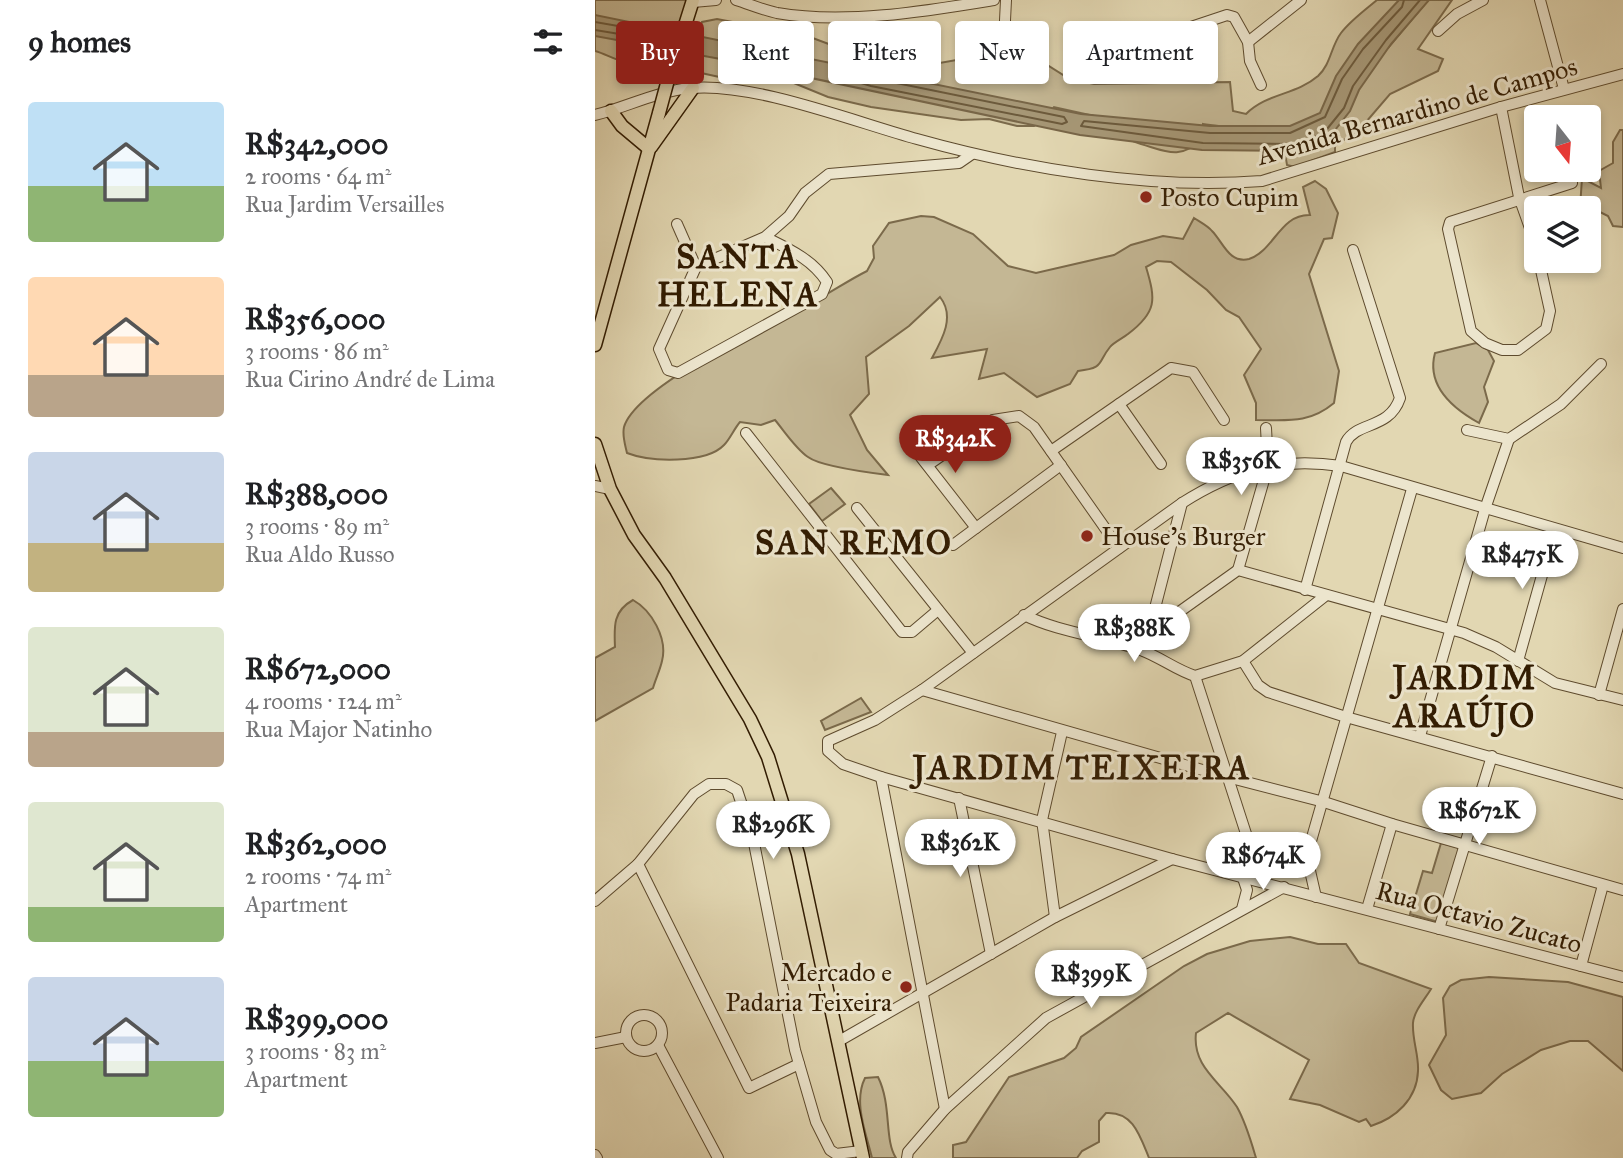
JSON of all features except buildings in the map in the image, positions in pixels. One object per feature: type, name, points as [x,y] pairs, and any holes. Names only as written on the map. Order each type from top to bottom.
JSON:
[{"type":"main road","points":[[595,345],[650,142],[692,4]]},
{"type":"main road","points":[[611,111],[622,126],[634,135],[650,142],[658,140],[693,88]]},
{"type":"main road","points":[[595,444],[610,489],[634,535],[665,578],[750,719],[768,757],[798,854],[862,1154]]},
{"type":"street","points":[[692,4],[716,0]]},
{"type":"street","points":[[736,0],[778,13],[906,15],[994,0]]},
{"type":"street","points":[[1005,21],[1006,0]]},
{"type":"street","points":[[1248,42],[1301,0]]},
{"type":"street","points":[[1438,31],[1457,14],[1483,0]]},
{"type":"street","points":[[1539,0],[1564,89]]},
{"type":"street","points":[[1204,21],[1222,15],[1234,17],[1248,42],[1250,61],[1261,85]]},
{"type":"street","name":"Avenida Bernardino de Campos","points":[[595,116],[646,98],[693,88],[739,89],[972,154],[1024,164],[1175,183],[1224,184],[1262,181],[1501,107],[1623,74]]},
{"type":"street","points":[[1501,107],[1524,211]]},
{"type":"street","points":[[765,237],[795,252],[818,268],[827,282],[821,294],[678,373],[668,370],[659,349],[696,267],[765,237],[789,216],[805,193],[829,174],[959,163],[972,154]]},
{"type":"street","points":[[1542,273],[1550,311],[1546,329],[1518,350],[1502,351],[1485,343],[1471,331],[1448,229],[1454,219],[1572,183]]},
{"type":"street","points":[[677,224],[696,267]]},
{"type":"street","points":[[1305,590],[1350,435],[1384,420],[1395,411],[1400,398],[1353,250]]},
{"type":"street","points":[[1420,736],[1485,509],[1509,439],[1561,404],[1601,364]]},
{"type":"street","points":[[1051,451],[1171,368],[1193,372],[1224,420]]},
{"type":"street","points":[[1119,404],[1161,464]]},
{"type":"street","points":[[928,465],[993,420],[1019,416],[1034,427],[1059,467],[1119,548]]},
{"type":"street","points":[[1151,632],[1238,570],[1268,466],[1266,428]]},
{"type":"street","points":[[1467,430],[1509,439]]},
{"type":"street","points":[[746,433],[902,632],[912,632],[939,610]]},
{"type":"street","points":[[909,442],[976,528]]},
{"type":"street","points":[[922,690],[1182,503],[1225,478],[1268,466],[1321,463],[1341,466],[1412,489],[1623,548]]},
{"type":"street","points":[[953,545],[1059,467]]},
{"type":"street","points":[[595,486],[610,489]]},
{"type":"street","points":[[1316,897],[1308,862],[1309,848],[1412,489]]},
{"type":"street","points":[[1144,651],[1182,503]]},
{"type":"street","points":[[857,508],[973,653]]},
{"type":"street","points":[[1518,661],[1555,528]]},
{"type":"street","points":[[1238,570],[1377,611],[1450,629],[1496,647],[1555,683],[1623,700]]},
{"type":"street","points":[[1024,615],[1053,629],[1090,634],[1144,651],[1195,676],[1243,661],[1325,596]]},
{"type":"street","points":[[1599,695],[1623,609]]},
{"type":"street","points":[[1243,661],[1258,685],[1268,692],[1346,718],[1420,736],[1623,794]]},
{"type":"street","points":[[1195,676],[1261,880]]},
{"type":"street","points":[[922,690],[1062,732],[1324,802],[1623,890]]},
{"type":"street","name":"Rua Octavio Zucato","points":[[922,690],[875,720],[828,741],[828,751],[843,764],[881,777],[1042,820],[1173,859],[1623,977]]},
{"type":"street","points":[[1055,917],[1042,820],[1062,732]]},
{"type":"street","points":[[1439,929],[1492,756]]},
{"type":"street","points":[[881,777],[925,993],[945,1109]]},
{"type":"street","points":[[595,901],[638,864],[694,794],[709,784],[726,784],[737,790],[753,838],[799,1064],[816,1122],[830,1150],[843,1155],[862,1154]]},
{"type":"street","points":[[959,798],[991,954]]},
{"type":"street","points":[[1367,909],[1392,824]]},
{"type":"street","points":[[839,1041],[1055,917],[1173,859]]},
{"type":"street","points":[[638,864],[749,1088],[799,1064]]},
{"type":"street","points":[[1242,875],[1247,890],[1242,909]]},
{"type":"street","points":[[1581,966],[1603,885]]},
{"type":"street","points":[[907,1158],[908,1152],[945,1109],[1046,1018],[1285,887]]},
{"type":"street","points":[[658,1045],[642,1052],[631,1047],[626,1037],[632,1019],[650,1016],[662,1030],[658,1045],[718,1158]]},
{"type":"street","points":[[595,1043],[626,1037]]},
{"type":"shaded area","points":[[595,0],[690,0],[683,21],[616,21],[616,59],[595,51]]},
{"type":"shaded area","points":[[1377,0],[1409,0],[1388,48],[1428,0],[1452,0],[1418,49],[1443,59],[1438,71],[1390,94],[1360,129],[1335,146],[1335,152],[1295,167],[1287,165],[1284,152],[1277,143],[1267,136],[1243,129],[1203,124],[1204,139],[1187,150],[1173,152],[1159,150],[1127,138],[1118,130],[1113,120],[1054,107],[1046,119],[1034,126],[1017,126],[989,119],[961,120],[871,107],[828,97],[796,84],[814,84],[814,38],[828,44],[828,84],[941,84],[941,63],[955,60],[955,84],[1049,84],[1049,66],[1063,75],[1063,84],[1230,82],[1233,111],[1246,114],[1263,102],[1300,87],[1318,76],[1326,66],[1341,33]]},
{"type":"shaded area","points":[[717,19],[727,21],[718,21],[718,77],[704,74],[704,22]]},
{"type":"shaded area","points":[[1620,130],[1623,130],[1623,227],[1613,226],[1608,216],[1601,212],[1601,196],[1581,196],[1582,182],[1590,182],[1601,188],[1601,170],[1613,163],[1613,142]]},
{"type":"shaded area","points":[[1315,181],[1326,189],[1338,213],[1332,238],[1324,239],[1309,274],[1339,371],[1334,403],[1316,415],[1288,420],[1256,420],[1256,403],[1244,375],[1261,349],[1239,317],[1226,310],[1207,290],[1171,262],[1157,261],[1146,267],[1152,305],[1138,326],[1112,345],[1097,366],[1078,371],[1070,384],[1037,397],[1004,373],[979,379],[987,349],[932,358],[946,327],[947,312],[940,297],[909,326],[866,357],[869,394],[850,415],[867,450],[888,475],[847,469],[814,460],[799,450],[775,420],[761,425],[740,422],[724,445],[704,456],[677,460],[627,453],[624,427],[634,410],[654,392],[711,354],[867,271],[874,258],[873,246],[889,223],[921,216],[934,217],[973,234],[1008,266],[1036,273],[1114,255],[1131,245],[1163,236],[1183,239],[1194,218],[1210,229],[1231,255],[1242,260],[1258,255],[1291,220],[1310,215],[1303,187]]},
{"type":"shaded area","points":[[1476,343],[1488,350],[1494,361],[1484,387],[1488,402],[1479,423],[1443,395],[1434,376],[1433,365],[1435,353]]},
{"type":"shaded area","points":[[831,488],[845,504],[822,521],[809,504]]},
{"type":"shaded area","points":[[633,600],[657,626],[663,643],[660,668],[653,688],[595,721],[595,658],[615,647],[618,614]]},
{"type":"shaded area","points":[[861,698],[871,712],[825,730],[821,721]]},
{"type":"shaded area","points":[[1441,843],[1460,848],[1438,922],[1410,914],[1423,871],[1432,873]]},
{"type":"shaded area","points":[[1290,937],[1318,944],[1346,944],[1359,963],[1431,989],[1413,1023],[1417,1081],[1409,1099],[1389,1118],[1371,1126],[1366,1119],[1359,1122],[1320,1105],[1290,1099],[1309,1060],[1228,1013],[1196,1033],[1196,1045],[1203,1065],[1237,1107],[1256,1158],[1149,1158],[1134,1126],[1123,1116],[1106,1113],[1099,1121],[1099,1142],[1082,1151],[1077,1158],[953,1158],[953,1145],[966,1142],[1009,1077],[1064,1058],[1076,1048],[1081,1037],[1184,966],[1207,954],[1250,941]]},
{"type":"shaded area","points":[[1489,977],[1568,982],[1623,997],[1623,1071],[1588,1041],[1570,1041],[1541,1050],[1502,1074],[1481,1093],[1452,1099],[1441,1090],[1429,1065],[1446,1035],[1443,998],[1450,986],[1461,980]]},
{"type":"shaded area","points":[[878,1077],[885,1099],[890,1142],[896,1158],[872,1158],[864,1128],[860,1107],[862,1087],[865,1078]]},
{"type":"water","points":[[1399,0],[1429,0],[1391,44],[1359,90],[1350,111],[1328,139],[1295,151],[1202,150],[1080,135],[839,84],[934,84],[1081,114],[1210,126],[1290,126],[1320,113],[1336,76],[1358,44]]},
{"type":"water","points":[[595,15],[624,21],[616,21],[616,40],[595,36]]},
{"type":"water","points":[[704,37],[718,40],[718,59],[704,56]]},
{"type":"water","points":[[814,60],[828,62],[828,82],[814,79]]},
{"type":"place","name":"Posto Cupim","points":[[1146,197]]},
{"type":"place","name":"House's Burger","points":[[1087,536]]},
{"type":"place","name":"Mercado e Padaria Teixeira","points":[[906,987]]},
{"type":"district","name":"SANTA HELENA","points":[[738,276]]},
{"type":"district","name":"SAN REMO","points":[[854,543]]},
{"type":"district","name":"JARDIM ARAÚJO","points":[[1465,697]]},
{"type":"district","name":"JARDIM TEIXEIRA","points":[[1082,768]]}]
